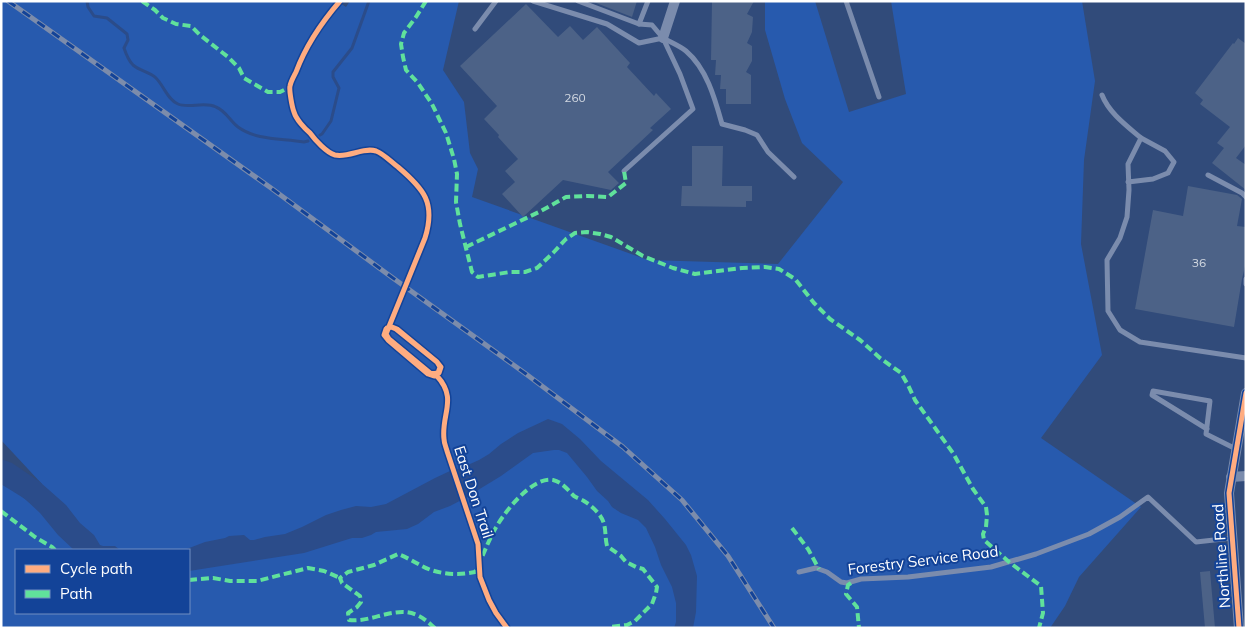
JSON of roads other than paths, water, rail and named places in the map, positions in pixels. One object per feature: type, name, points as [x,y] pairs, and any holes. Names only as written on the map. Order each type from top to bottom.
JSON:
[{"type":"street","points":[[663,38],[675,1]]},
{"type":"street","name":"Northline Road","points":[[1239,628],[1229,493],[1246,393]]},
{"type":"street","points":[[1231,477],[1246,476]]},
{"type":"lane","points":[[474,29],[496,1]]},
{"type":"lane","points":[[533,1],[607,24],[639,43],[663,38],[686,51],[700,65],[722,124],[757,135],[768,152],[794,177]]},
{"type":"lane","points":[[578,1],[639,24],[652,25],[663,38],[694,109],[624,171]]},
{"type":"lane","points":[[639,24],[648,1]]},
{"type":"lane","points":[[846,1],[879,97]]},
{"type":"lane","points":[[1102,96],[1105,104],[1125,124],[1141,138],[1165,151],[1174,162],[1168,173],[1153,179],[1128,182]]},
{"type":"lane","points":[[1141,138],[1128,164],[1127,217],[1120,238],[1107,260],[1108,311],[1120,330],[1140,342],[1246,358]]},
{"type":"lane","points":[[1208,175],[1246,197]]},
{"type":"lane","points":[[1207,429],[1152,395],[1153,391],[1210,401],[1207,429],[1206,434],[1236,449]]},
{"type":"lane","name":"Forestry Service Road","points":[[799,572],[812,568],[819,569],[847,584],[867,578],[908,576],[992,567],[1041,552],[1089,534],[1120,517],[1148,497],[1196,542],[1232,538]]},
{"type":"waterway","points":[[87,1],[88,7],[94,16],[107,18],[127,34],[128,40],[124,48],[130,61],[136,67],[156,78],[174,102],[187,106],[211,105],[216,107],[223,111],[238,127],[253,135],[308,141]]},
{"type":"waterway","points":[[320,135],[331,121],[339,88],[333,77],[333,72],[352,48],[369,1]]},
{"type":"railway","points":[[8,1],[271,188],[623,447],[682,500],[728,556],[774,628]]}]
